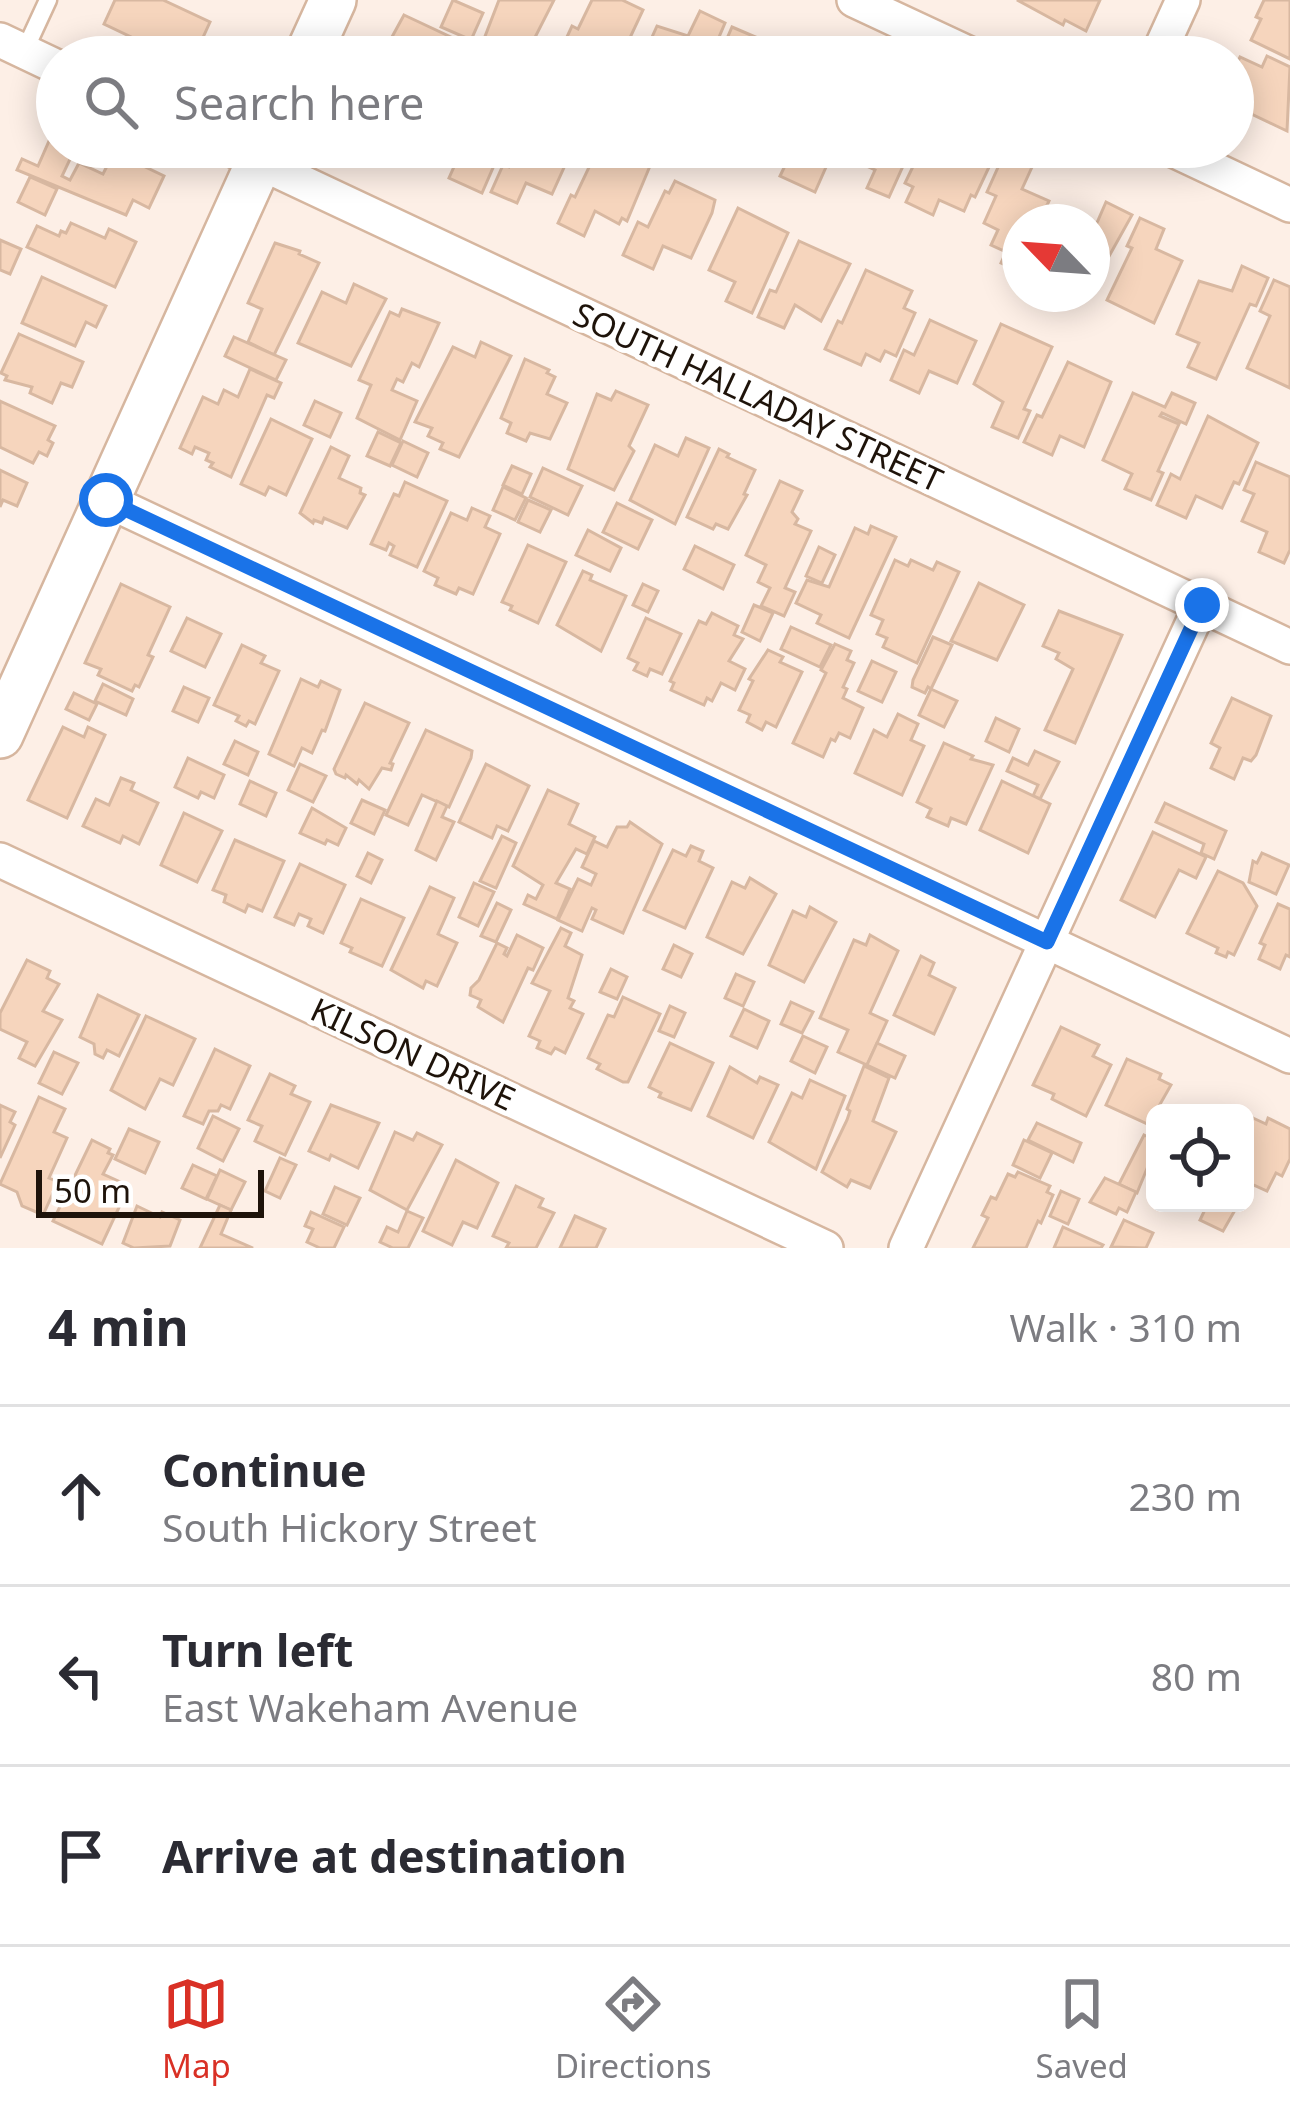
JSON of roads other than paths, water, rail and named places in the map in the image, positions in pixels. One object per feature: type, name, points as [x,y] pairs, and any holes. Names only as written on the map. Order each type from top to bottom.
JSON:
[{"type":"street","points":[[317,36],[333,0]]},
{"type":"street","points":[[854,0],[931,36]]},
{"type":"street","points":[[1167,36],[1183,0]]},
{"type":"street","points":[[0,735],[106,500],[244,168]]},
{"type":"street","name":"SOUTH HALLADAY STREET","points":[[285,168],[1290,646]]},
{"type":"street","points":[[1212,168],[1290,205]]},
{"type":"street","points":[[106,500],[1290,1056]]},
{"type":"street","points":[[906,1248],[1202,605]]},
{"type":"street","name":"KILSON DRIVE","points":[[0,860],[826,1248]]},
{"type":"lane","points":[[12,46],[48,0]]}]
